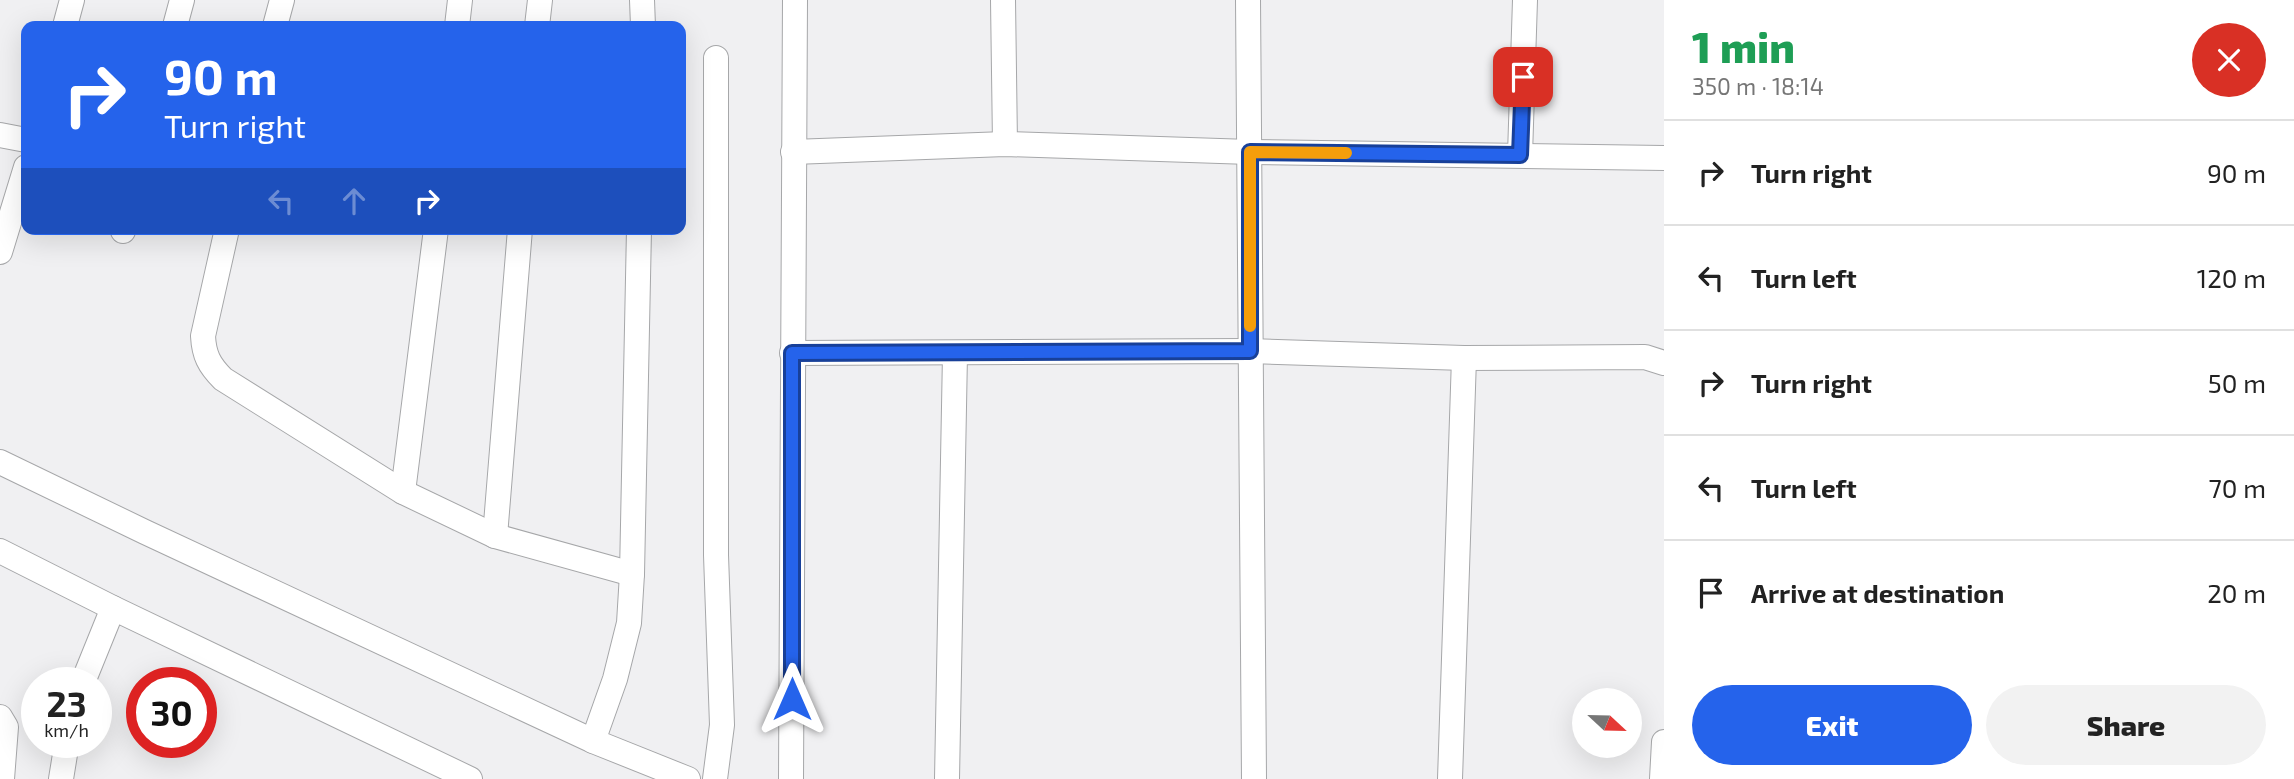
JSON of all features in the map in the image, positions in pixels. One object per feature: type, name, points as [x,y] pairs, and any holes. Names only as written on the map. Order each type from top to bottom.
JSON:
[{"type":"street","points":[[66,21],[72,0]]},
{"type":"street","points":[[177,21],[182,0]]},
{"type":"street","points":[[276,21],[282,0]]},
{"type":"street","points":[[458,21],[460,0]]},
{"type":"street","points":[[538,21],[540,0]]},
{"type":"street","points":[[642,0],[643,21]]},
{"type":"street","points":[[792,779],[795,0]]},
{"type":"street","points":[[1003,0],[1005,144]]},
{"type":"street","points":[[1248,0],[1254,779]]},
{"type":"street","points":[[1520,155],[1525,0]]},
{"type":"street","points":[[715,779],[722,725],[716,555],[716,58]]},
{"type":"street","points":[[0,135],[21,139]]},
{"type":"street","points":[[793,152],[1005,144],[1250,152],[1664,158]]},
{"type":"street","points":[[0,252],[21,183]]},
{"type":"street","points":[[226,235],[203,336],[204,352],[210,366],[223,379],[403,492],[495,536],[632,574]]},
{"type":"street","points":[[403,492],[435,235]]},
{"type":"street","points":[[495,536],[520,235]]},
{"type":"street","points":[[593,741],[615,679],[629,624],[639,235]]},
{"type":"street","points":[[792,353],[1250,351],[1464,358],[1646,357],[1664,363]]},
{"type":"street","points":[[947,779],[955,354]]},
{"type":"street","points":[[1450,779],[1464,358]]},
{"type":"street","points":[[0,462],[593,741],[688,779]]},
{"type":"street","points":[[0,551],[470,779]]},
{"type":"street","points":[[89,667],[113,608]]},
{"type":"street","points":[[0,716],[6,727],[2,779]]},
{"type":"street","points":[[1662,779],[1664,742]]},
{"type":"street","points":[[61,779],[64,758]]},
{"type":"slow traffic","points":[[1250,326],[1250,152],[1346,153]]},
{"type":"route","points":[[792,699],[792,353],[1250,351],[1250,152],[1520,155],[1523,77]]}]
